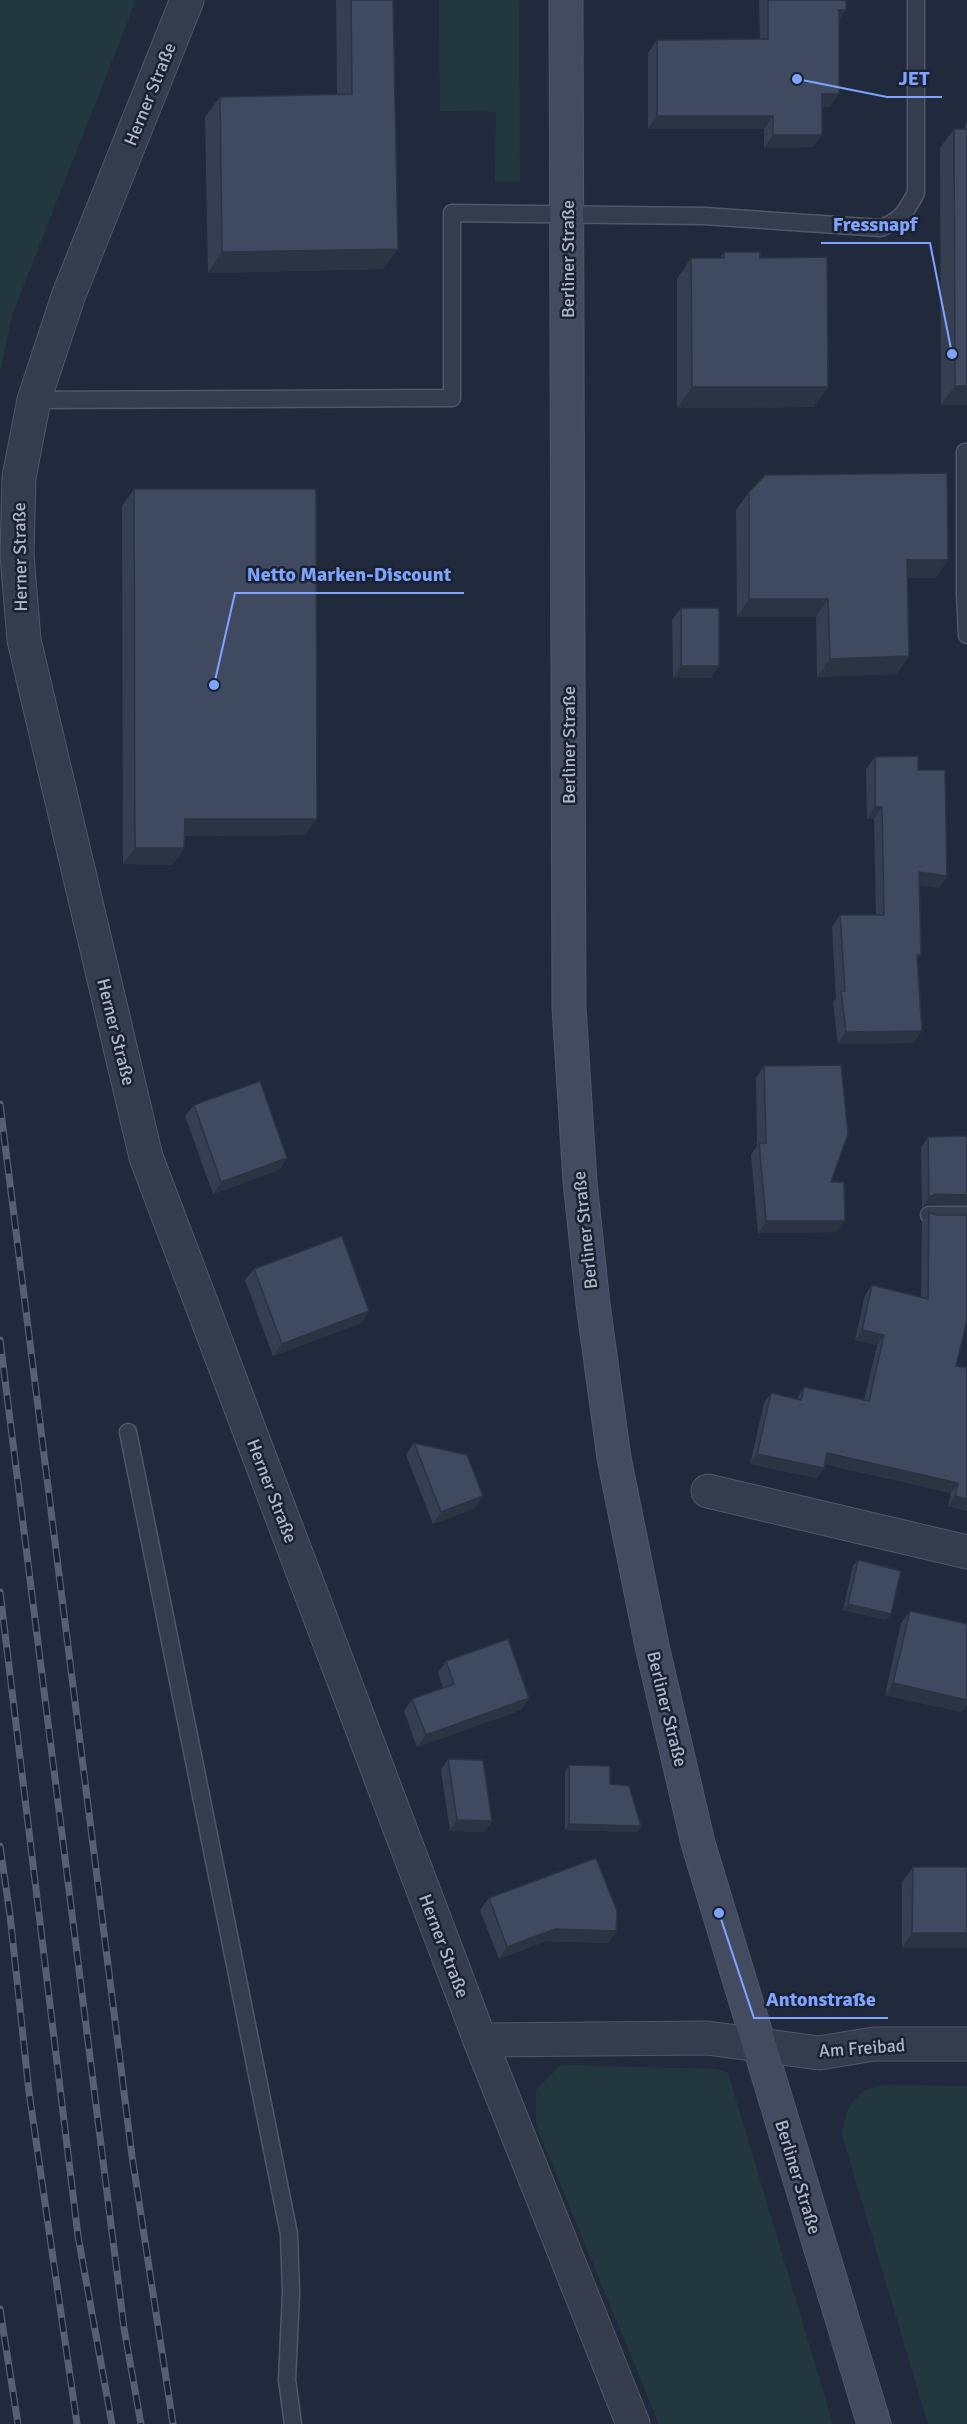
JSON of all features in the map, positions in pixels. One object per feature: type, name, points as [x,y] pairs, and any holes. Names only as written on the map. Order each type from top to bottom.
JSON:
[{"type":"main road","name":"Berliner Straße","points":[[566,0],[569,1007],[583,1215],[593,1304],[614,1458],[652,1646],[698,1843],[874,2424]]},
{"type":"street","name":"Herner Straße","points":[[187,0],[69,294],[34,400],[20,477],[17,555],[24,640],[146,1157],[480,2040],[633,2424]]},
{"type":"street","points":[[708,1491],[967,1552]]},
{"type":"street","points":[[480,2040],[707,2038],[758,2045]]},
{"type":"street","name":"Am Freibad","points":[[758,2045],[819,2053],[874,2044],[967,2044]]},
{"type":"lane","points":[[34,400],[452,398],[452,213],[704,216],[881,228],[896,222],[916,194],[916,0]]},
{"type":"lane","points":[[967,452],[964,452],[967,635]]},
{"type":"lane","points":[[929,1215],[967,1215]]},
{"type":"lane","points":[[128,1432],[289,2234],[291,2293],[287,2380],[293,2424]]},
{"type":"green space","points":[[0,0],[136,0],[12,315],[0,372]]},
{"type":"green space","points":[[439,0],[519,0],[520,182],[495,182],[496,112],[440,111]]},
{"type":"green space","points":[[561,2065],[717,2069],[728,2073],[833,2424],[659,2424],[536,2125],[536,2090]]},
{"type":"green space","points":[[886,2085],[967,2086],[967,2424],[928,2424],[842,2135],[846,2116],[854,2100],[867,2090]]},
{"type":"building","points":[[351,0],[393,0],[398,249],[222,252],[220,97],[352,94]]},
{"type":"building","points":[[768,0],[846,0],[846,10],[839,10],[839,94],[822,94],[822,135],[773,135],[773,116],[657,116],[657,40],[768,39]]},
{"type":"building","points":[[954,129],[967,129],[967,386],[955,386]]},
{"type":"building","points":[[724,252],[760,252],[760,258],[827,257],[828,387],[692,387],[691,258],[724,258]]},
{"type":"building","points":[[947,473],[948,560],[907,560],[909,656],[830,659],[828,599],[749,599],[749,492],[765,475]]},
{"type":"building","points":[[134,489],[316,489],[317,819],[185,819],[184,848],[135,848]]},
{"type":"building","points":[[681,608],[719,608],[719,666],[681,666]]},
{"type":"building","points":[[918,756],[918,770],[945,770],[947,876],[919,872],[921,955],[917,955],[922,1031],[846,1032],[841,991],[845,991],[840,915],[884,915],[882,807],[875,807],[875,757]]},
{"type":"building","points":[[841,1065],[848,1134],[831,1182],[844,1182],[845,1221],[766,1221],[759,1143],[766,1143],[764,1066]]},
{"type":"building","points":[[260,1081],[287,1158],[221,1182],[194,1105]]},
{"type":"building","points":[[967,1136],[967,1195],[936,1194],[929,1197],[928,1137]]},
{"type":"building","points":[[929,1212],[936,1215],[967,1215],[967,1320],[956,1366],[967,1368],[967,1499],[955,1496],[958,1483],[827,1453],[824,1468],[757,1454],[771,1393],[801,1400],[804,1387],[869,1401],[884,1335],[862,1330],[872,1285],[928,1299]]},
{"type":"building","points":[[342,1236],[369,1311],[282,1344],[254,1269]]},
{"type":"building","points":[[414,1443],[467,1455],[483,1496],[441,1512]]},
{"type":"building","points":[[858,1560],[901,1571],[891,1614],[848,1604]]},
{"type":"building","points":[[910,1611],[967,1624],[967,1700],[893,1683]]},
{"type":"building","points":[[508,1639],[529,1698],[426,1735],[412,1699],[454,1684],[446,1661]]},
{"type":"building","points":[[448,1759],[483,1760],[492,1821],[457,1820]]},
{"type":"building","points":[[569,1765],[610,1766],[610,1784],[629,1786],[641,1826],[569,1824]]},
{"type":"building","points":[[596,1858],[617,1911],[616,1931],[555,1929],[507,1947],[489,1898]]},
{"type":"building","points":[[913,1867],[967,1867],[967,1933],[912,1933]]},
{"type":"railway","points":[[0,1104],[132,2156],[173,2424]]},
{"type":"railway","points":[[0,1340],[124,2328],[141,2424]]},
{"type":"railway","points":[[0,1592],[78,2236],[112,2424]]},
{"type":"railway","points":[[0,1846],[10,1915],[29,2092],[77,2424]]},
{"type":"railway","points":[[0,2309],[18,2424]]},
{"type":"place","name":"JET","points":[[797,79]]},
{"type":"place","name":"Fressnapf","points":[[952,354]]},
{"type":"place","name":"Netto Marken-Discount","points":[[214,685]]},
{"type":"place","name":"Antonstraße","points":[[719,1913]]}]
